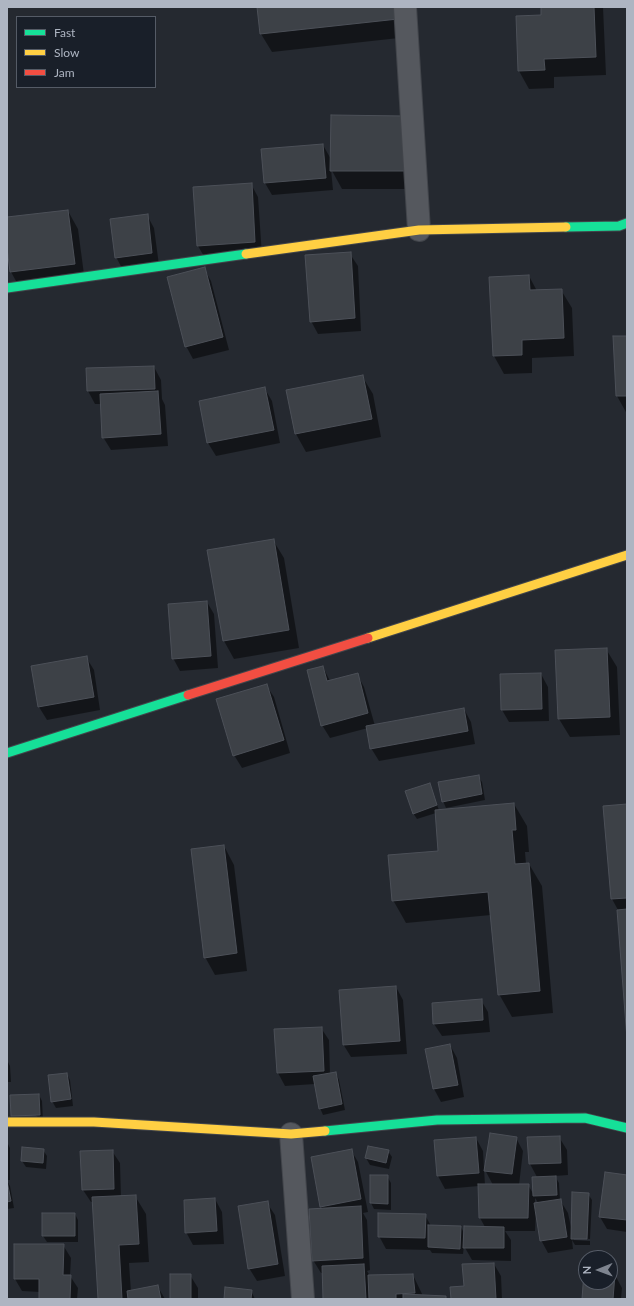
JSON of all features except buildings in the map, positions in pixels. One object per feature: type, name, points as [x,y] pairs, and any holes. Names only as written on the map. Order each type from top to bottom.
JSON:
[{"type":"street","points":[[405,7],[418,230]]},
{"type":"street","points":[[7,288],[418,230],[619,226],[627,223]]},
{"type":"street","points":[[7,753],[627,554]]},
{"type":"street","points":[[7,1122],[94,1122],[291,1134],[437,1120],[584,1118],[627,1128]]},
{"type":"street","points":[[291,1134],[303,1299]]},
{"type":"traffic: fast","points":[[566,227],[619,226],[627,223]]},
{"type":"traffic: fast","points":[[7,288],[246,254]]},
{"type":"traffic: fast","points":[[7,753],[188,695]]},
{"type":"traffic: fast","points":[[325,1131],[437,1120],[585,1118],[627,1128]]},
{"type":"traffic: slow","points":[[246,254],[419,230],[566,227]]},
{"type":"traffic: slow","points":[[368,638],[627,555]]},
{"type":"traffic: slow","points":[[7,1122],[94,1122],[291,1134],[325,1131]]},
{"type":"traffic: jam","points":[[188,695],[368,638]]}]
